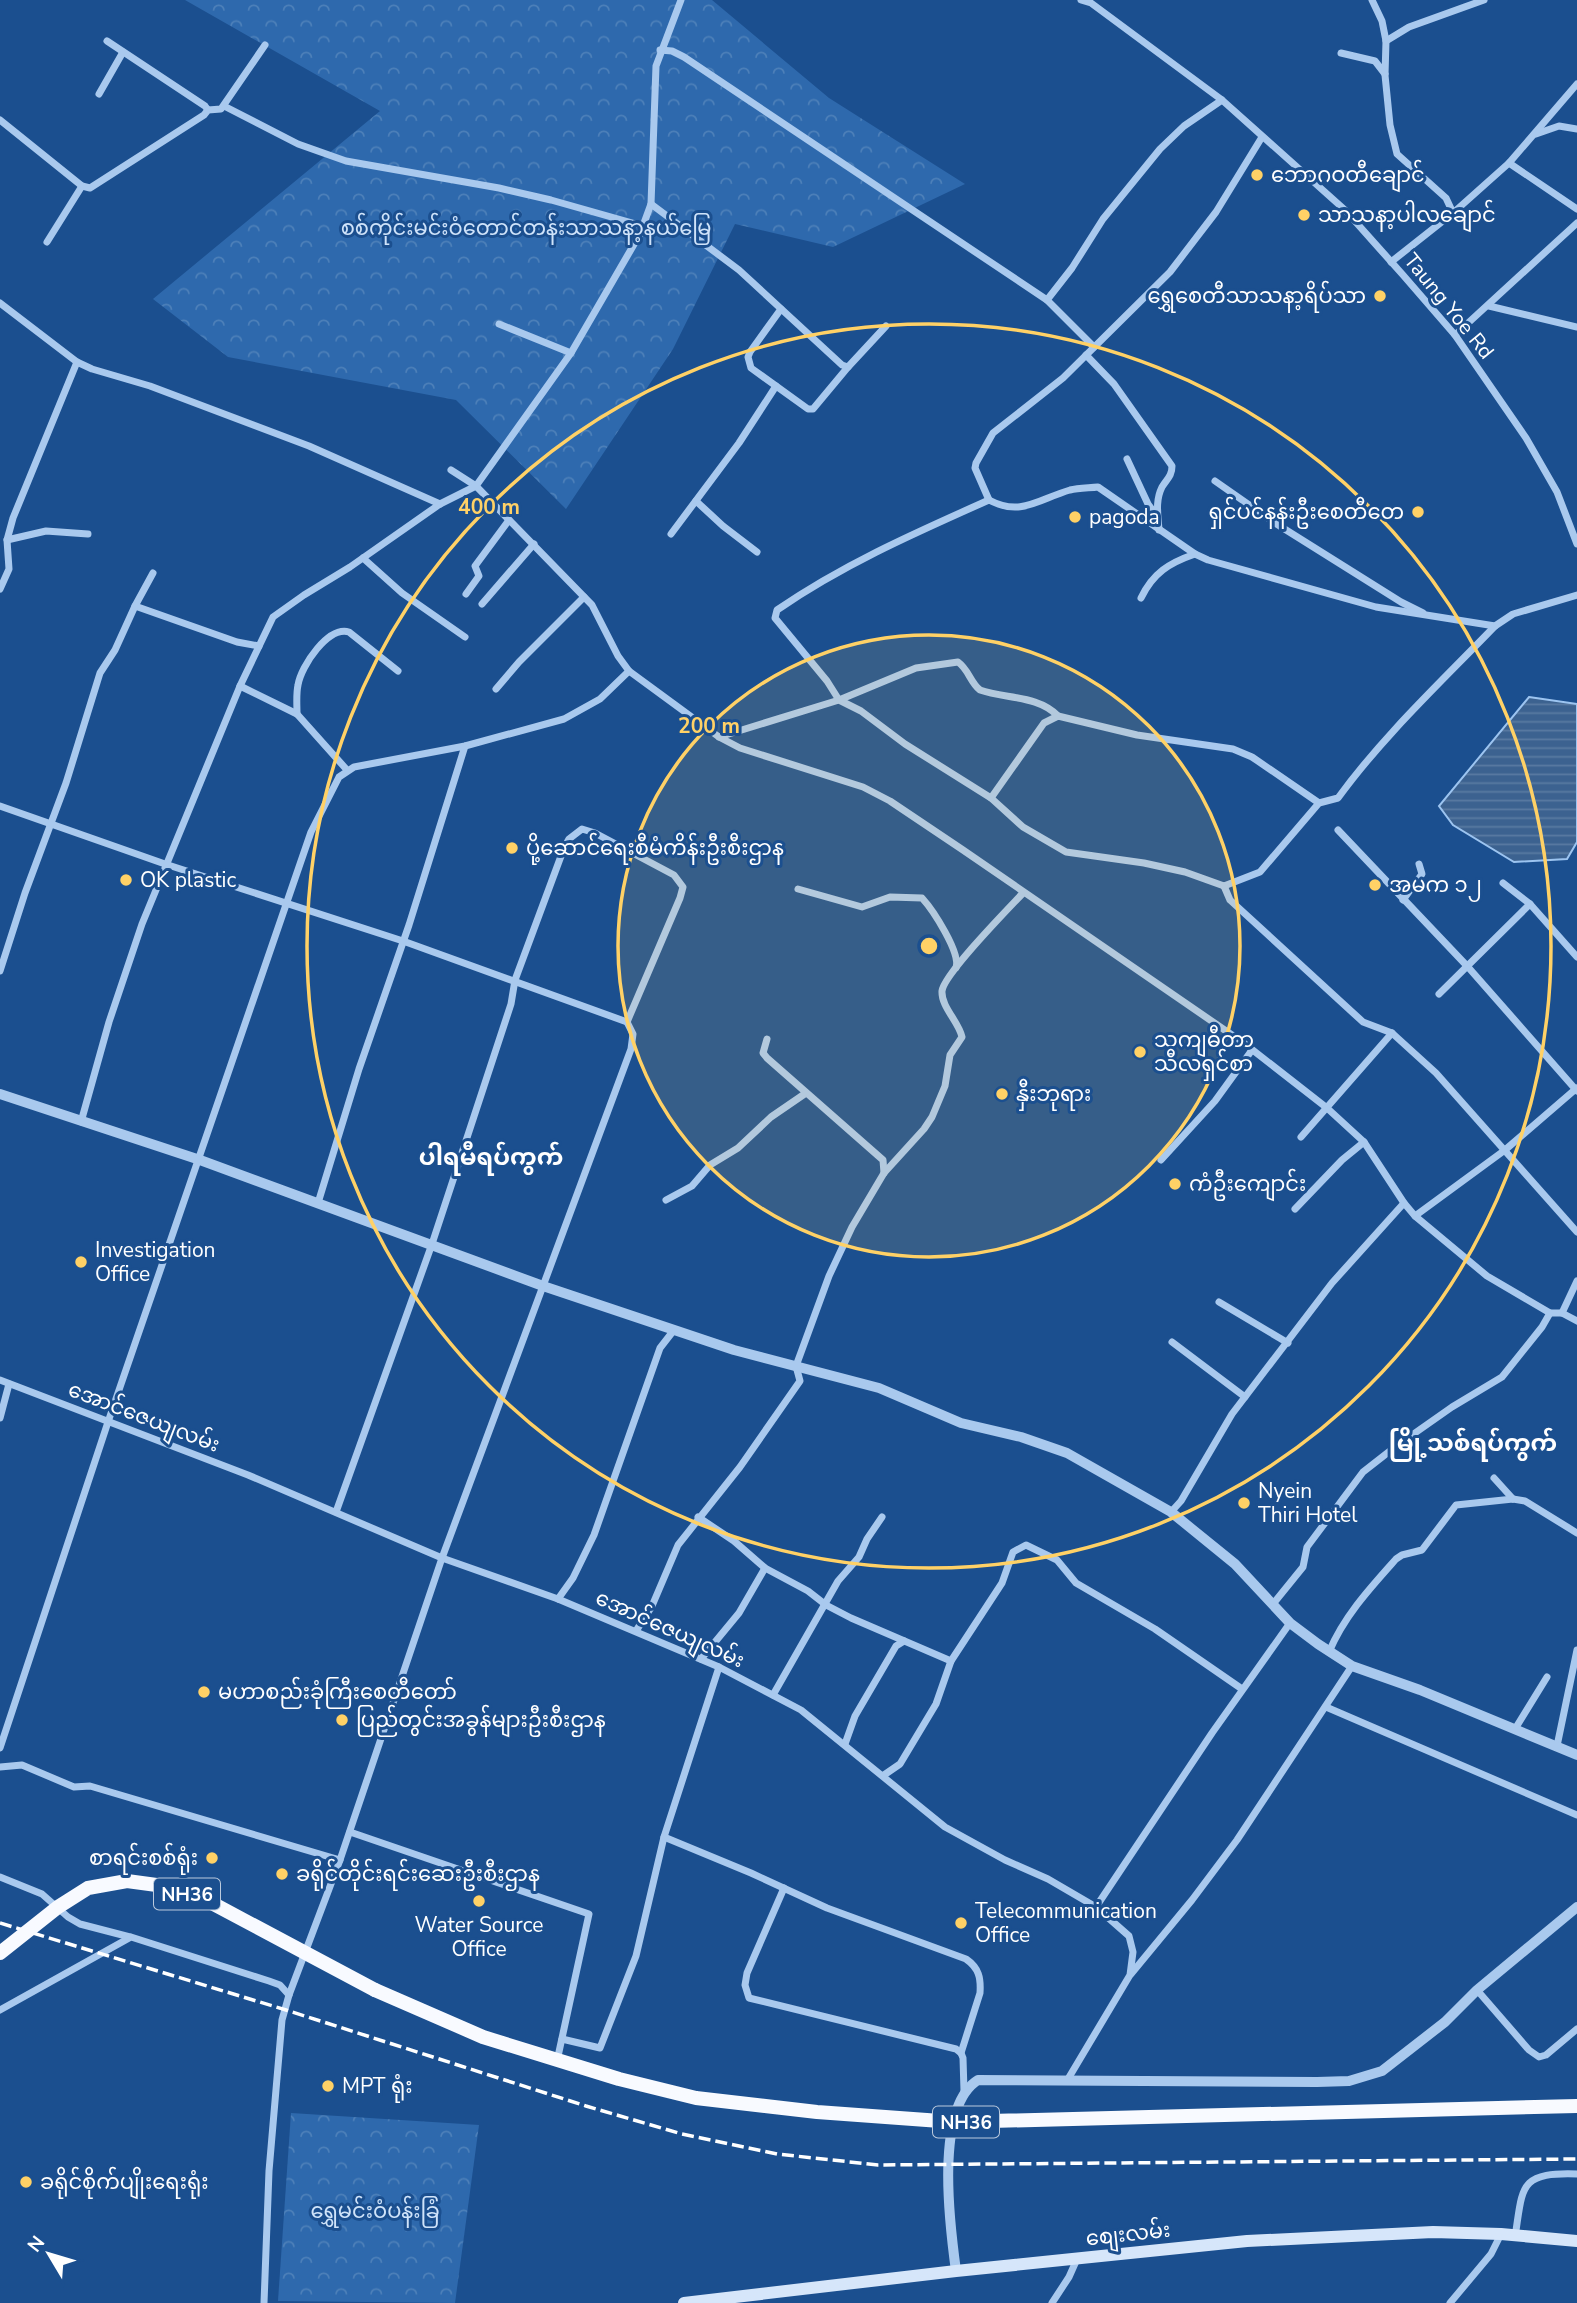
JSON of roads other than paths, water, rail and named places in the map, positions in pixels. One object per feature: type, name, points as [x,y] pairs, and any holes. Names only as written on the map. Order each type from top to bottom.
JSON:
[{"type":"highway","name":"NH36","points":[[0,1953],[49,1913],[88,1888],[127,1881],[164,1886],[208,1901],[375,1990],[483,2038],[696,2098],[817,2112],[954,2122],[1577,2106]]},
{"type":"main road","name":"စျေးလမ်း","points":[[684,2303],[1247,2241],[1433,2232],[1501,2234],[1577,2241]]},
{"type":"street","points":[[81,1122],[109,1022],[142,924],[240,686],[273,617],[440,504],[476,486],[571,353],[643,226],[651,204],[656,65],[681,0]]},
{"type":"street","name":"Taung Yoe Rd","points":[[1081,0],[1091,3],[1222,100],[1345,210],[1455,335],[1543,465],[1557,492],[1577,544]]},
{"type":"street","points":[[1372,0],[1382,21],[1386,41],[1385,75],[1390,125],[1397,154],[1446,198],[1452,213]]},
{"type":"street","points":[[1386,41],[1409,27],[1484,0]]},
{"type":"street","points":[[107,41],[208,110],[224,106],[265,45]]},
{"type":"street","points":[[660,50],[672,51],[692,62],[1047,300],[1094,347]]},
{"type":"street","points":[[99,94],[123,52]]},
{"type":"street","points":[[1340,53],[1375,61],[1385,75]]},
{"type":"street","points":[[1391,262],[1509,163],[1577,84]]},
{"type":"street","points":[[1047,300],[1072,268],[1102,219],[1160,149],[1184,126],[1222,100]]},
{"type":"street","points":[[224,106],[298,144],[346,161],[499,188],[643,226]]},
{"type":"street","points":[[0,121],[82,186],[93,187],[208,110]]},
{"type":"street","points":[[1532,136],[1559,126],[1577,129]]},
{"type":"street","points":[[1262,136],[1216,212],[1170,272],[1063,378],[993,433],[975,468],[989,500],[1014,509],[1071,490],[1098,487],[1195,554],[1376,607],[1495,626]]},
{"type":"street","points":[[1509,163],[1577,209]]},
{"type":"street","points":[[47,242],[82,186]]},
{"type":"street","points":[[651,204],[739,270],[833,358],[848,367]]},
{"type":"street","points":[[1455,335],[1577,223]]},
{"type":"street","points":[[0,303],[77,362],[92,369],[150,386],[309,446],[440,504]]},
{"type":"street","points":[[1489,306],[1577,327]]},
{"type":"street","points":[[781,309],[748,357],[751,368],[808,409],[813,409],[886,326]]},
{"type":"street","points":[[499,324],[571,353]]},
{"type":"street","points":[[1086,355],[1114,384],[1172,466],[1172,474],[1161,489],[1157,508],[1159,530]]},
{"type":"street","points":[[0,589],[9,569],[7,540],[13,518],[77,362]]},
{"type":"street","points":[[671,534],[739,443],[776,386]]},
{"type":"street","points":[[1127,459],[1148,504],[1158,518]]},
{"type":"street","points":[[452,470],[476,486],[592,605],[618,656],[629,671],[719,737],[740,748],[863,787],[890,801],[1252,1050],[1327,1108],[1364,1142],[1415,1216],[1488,1276],[1550,1313],[1562,1313],[1577,1321]]},
{"type":"street","points":[[1215,481],[1275,523],[1401,602],[1430,616]]},
{"type":"street","points":[[989,500],[882,548],[815,584],[777,610],[775,618],[827,681],[839,700],[861,711],[905,744],[990,797],[1023,827],[1066,852],[1144,863],[1185,872],[1224,886],[1266,867],[1319,803],[1338,798],[1380,745],[1495,626],[1513,614],[1577,594]]},
{"type":"street","points":[[696,501],[757,552]]},
{"type":"street","points":[[466,594],[480,576],[475,566],[509,520]]},
{"type":"street","points":[[7,540],[46,531],[88,534]]},
{"type":"street","points":[[482,604],[534,544]]},
{"type":"street","points":[[1141,598],[1147,584],[1162,569],[1195,554]]},
{"type":"street","points":[[363,558],[402,593],[465,637]]},
{"type":"street","points":[[0,971],[100,673],[115,650],[153,573]]},
{"type":"street","points":[[496,690],[519,662],[584,597]]},
{"type":"street","points":[[135,606],[237,642],[259,646]]},
{"type":"street","points":[[297,713],[298,684],[303,669],[318,647],[336,631],[349,632],[398,671]]},
{"type":"street","points":[[719,737],[839,700],[916,668],[958,662],[966,668],[973,684],[979,690],[1039,702],[1051,708],[1058,716],[1136,735],[1233,749],[1252,757],[1319,803]]},
{"type":"street","points":[[0,1748],[108,1422],[311,832],[339,777],[347,770],[465,746],[564,719],[600,699],[629,671]]},
{"type":"street","points":[[240,686],[297,713],[347,770]]},
{"type":"street","points":[[990,797],[1044,723],[1058,716]]},
{"type":"street","points":[[318,1203],[465,746]]},
{"type":"street","points":[[0,806],[165,864],[515,980],[627,1022],[633,1034],[631,1049],[442,1558],[350,1832],[289,1995],[282,2020],[270,2158],[264,2303]]},
{"type":"street","points":[[336,1512],[432,1244],[511,1004],[515,980],[569,839],[582,829],[595,833],[674,875],[683,887],[627,1022]]},
{"type":"street","points":[[1338,830],[1468,967],[1577,1090],[1505,1150],[1415,1216]]},
{"type":"street","points":[[1403,900],[1422,874],[1419,864]]},
{"type":"street","points":[[1503,883],[1530,904],[1577,957]]},
{"type":"street","points":[[1224,886],[1230,901],[1363,1022],[1392,1033],[1436,1073],[1577,1232]]},
{"type":"street","points":[[798,889],[862,907],[890,897],[922,898],[933,911],[953,948],[958,963],[956,970]]},
{"type":"street","points":[[636,1632],[652,1606],[678,1545],[740,1467],[800,1381],[796,1366],[829,1276],[867,1199],[884,1173],[924,1129],[945,1086],[950,1055],[962,1037],[942,990],[1023,893]]},
{"type":"street","points":[[1438,994],[1530,904]]},
{"type":"street","points":[[1301,1137],[1392,1033]]},
{"type":"street","points":[[767,1039],[763,1053],[883,1160],[884,1173]]},
{"type":"street","points":[[1161,1160],[1214,1101],[1252,1050]]},
{"type":"street","points":[[666,1200],[692,1186],[710,1165],[738,1148],[771,1117],[806,1093]]},
{"type":"street","points":[[0,1094],[200,1160],[543,1286],[734,1350],[879,1388],[961,1423],[1021,1437],[1067,1454],[1171,1512],[1235,1564],[1290,1623],[1352,1666],[1420,1690],[1577,1755]]},
{"type":"street","points":[[1295,1209],[1342,1160],[1364,1142]]},
{"type":"street","points":[[1171,1512],[1181,1501],[1232,1414],[1332,1283],[1404,1203]]},
{"type":"street","points":[[1562,1313],[1577,1281]]},
{"type":"street","points":[[1219,1302],[1288,1343]]},
{"type":"street","points":[[1273,1605],[1303,1567],[1307,1547],[1363,1472],[1452,1407],[1502,1377],[1550,1313]]},
{"type":"street","points":[[558,1599],[573,1578],[594,1535],[660,1348],[674,1330]]},
{"type":"street","points":[[1172,1342],[1245,1397]]},
{"type":"street","name":"အောင်ဇေယျလမ်း","points":[[0,1380],[248,1475],[442,1558],[558,1599],[719,1667],[773,1695],[801,1710],[945,1827],[1005,1860],[1048,1879],[1096,1907],[1129,1936],[1133,1952],[1130,1975]]},
{"type":"street","points":[[0,1418],[9,1384]]},
{"type":"street","points":[[1494,1478],[1513,1499]]},
{"type":"street","points":[[1329,1651],[1363,1596],[1396,1559],[1422,1550],[1457,1505],[1513,1499],[1528,1502],[1577,1533]]},
{"type":"street","points":[[698,1517],[734,1541],[765,1568],[808,1591],[826,1605],[951,1661]]},
{"type":"street","points":[[773,1695],[838,1581],[859,1558],[867,1539],[882,1517]]},
{"type":"street","points":[[884,1775],[900,1765],[936,1704],[951,1661],[1002,1583],[1013,1552],[1026,1545],[1057,1560],[1076,1583],[1156,1629],[1242,1689]]},
{"type":"street","points":[[701,1659],[738,1613],[765,1568]]},
{"type":"street","points":[[1096,1907],[1242,1689],[1290,1623]]},
{"type":"street","points":[[845,1744],[862,1704],[895,1646],[904,1641]]},
{"type":"street","points":[[1557,1746],[1577,1650]]},
{"type":"street","points":[[1068,2079],[1130,1975],[1237,1840],[1352,1666]]},
{"type":"street","points":[[562,2039],[600,2048],[636,1956],[664,1837],[719,1667]]},
{"type":"street","points":[[1516,1730],[1547,1677]]},
{"type":"street","points":[[1326,1707],[1577,1815]]},
{"type":"street","points":[[0,1767],[22,1765],[74,1787],[90,1786],[340,1860]]},
{"type":"street","points":[[350,1832],[589,1914],[557,2061]]},
{"type":"street","points":[[664,1837],[827,1908],[967,1959],[975,1965],[979,1972],[980,1993],[961,2053],[964,2091],[954,2122],[947,2206],[956,2271]]},
{"type":"street","points":[[0,1877],[42,1894],[80,1924],[131,1937],[270,1981],[280,1985],[289,1995]]},
{"type":"street","points":[[784,1888],[747,1973],[745,1985],[749,1998],[947,2046],[961,2053]]},
{"type":"street","points":[[964,2091],[978,2080],[987,2079],[1349,2081],[1382,2071],[1445,2022],[1477,1990],[1577,1907]]},
{"type":"street","points":[[0,2010],[131,1937]]},
{"type":"street","points":[[1477,1990],[1529,2050],[1539,2057],[1546,2056],[1577,2029]]},
{"type":"street","points":[[1515,2237],[1523,2189],[1529,2181],[1577,2174]]},
{"type":"street","points":[[1450,2303],[1490,2254],[1501,2234]]},
{"type":"street","points":[[1052,2303],[1078,2258]]},
{"type":"railway","points":[[0,1923],[286,2010],[586,2106],[682,2134],[777,2154],[878,2165],[1577,2159]]},
{"type":"place","name":"ဘောဂဝတီချောင်","points":[[1257,175]]},
{"type":"place","name":"သာသနာ့ပါလချောင်","points":[[1304,215]]},
{"type":"place","name":"ရွှေစေတီသာသနာ့ရိပ်သာ","points":[[1380,296]]},
{"type":"place","name":"ရှင်ပင်နန်းဦးစေတီတေ","points":[[1418,512]]},
{"type":"place","name":"pagoda","points":[[1075,517]]},
{"type":"place","name":"ပို့ဆောင်ရေးစီမံကိန်းဦးစီးဌာန","points":[[512,848]]},
{"type":"place","name":"OK plastic","points":[[126,880]]},
{"type":"place","name":"အမက ၁၂","points":[[1375,885]]},
{"type":"place","name":"သကျဓီတာ သီလရှင်စာ","points":[[1140,1052]]},
{"type":"place","name":"နှီးဘုရား","points":[[1002,1094]]},
{"type":"place","name":"ကံဦးကျောင်း","points":[[1175,1184]]},
{"type":"place","name":"Investigation Office","points":[[81,1262]]},
{"type":"place","name":"Nyein Thiri Hotel","points":[[1244,1503]]},
{"type":"place","name":"မဟာစည်းခုံကြီးစေတီတော်","points":[[204,1692]]},
{"type":"place","name":"ပြည်တွင်းအခွန်များဦးစီးဌာန","points":[[342,1720]]},
{"type":"place","name":"စာရင်းစစ်ရုံး","points":[[212,1858]]},
{"type":"place","name":"ခရိုင်တိုင်းရင်းဆေးဦးစီးဌာန","points":[[282,1874]]},
{"type":"place","name":"Water Source Office","points":[[479,1901]]},
{"type":"place","name":"Telecommunication Office","points":[[961,1923]]},
{"type":"place","name":"MPT ရုံး","points":[[328,2086]]},
{"type":"place","name":"ခရိုင်စိုက်ပျိုးရေးရုံး","points":[[26,2182]]},
{"type":"district","name":"ပါရမီရပ်ကွက်","points":[[491,1157]]},
{"type":"district","name":"မြို့သစ်ရပ်ကွက်","points":[[1473,1443]]},
{"type":"park label","name":"စစ်ကိုင်းမင်းဝံတောင်တန်းသာသနာ့နယ်မြေ","points":[[526,228]]},
{"type":"park label","name":"ရွှေမင်းဝံပန်းခြံ","points":[[375,2211]]}]
